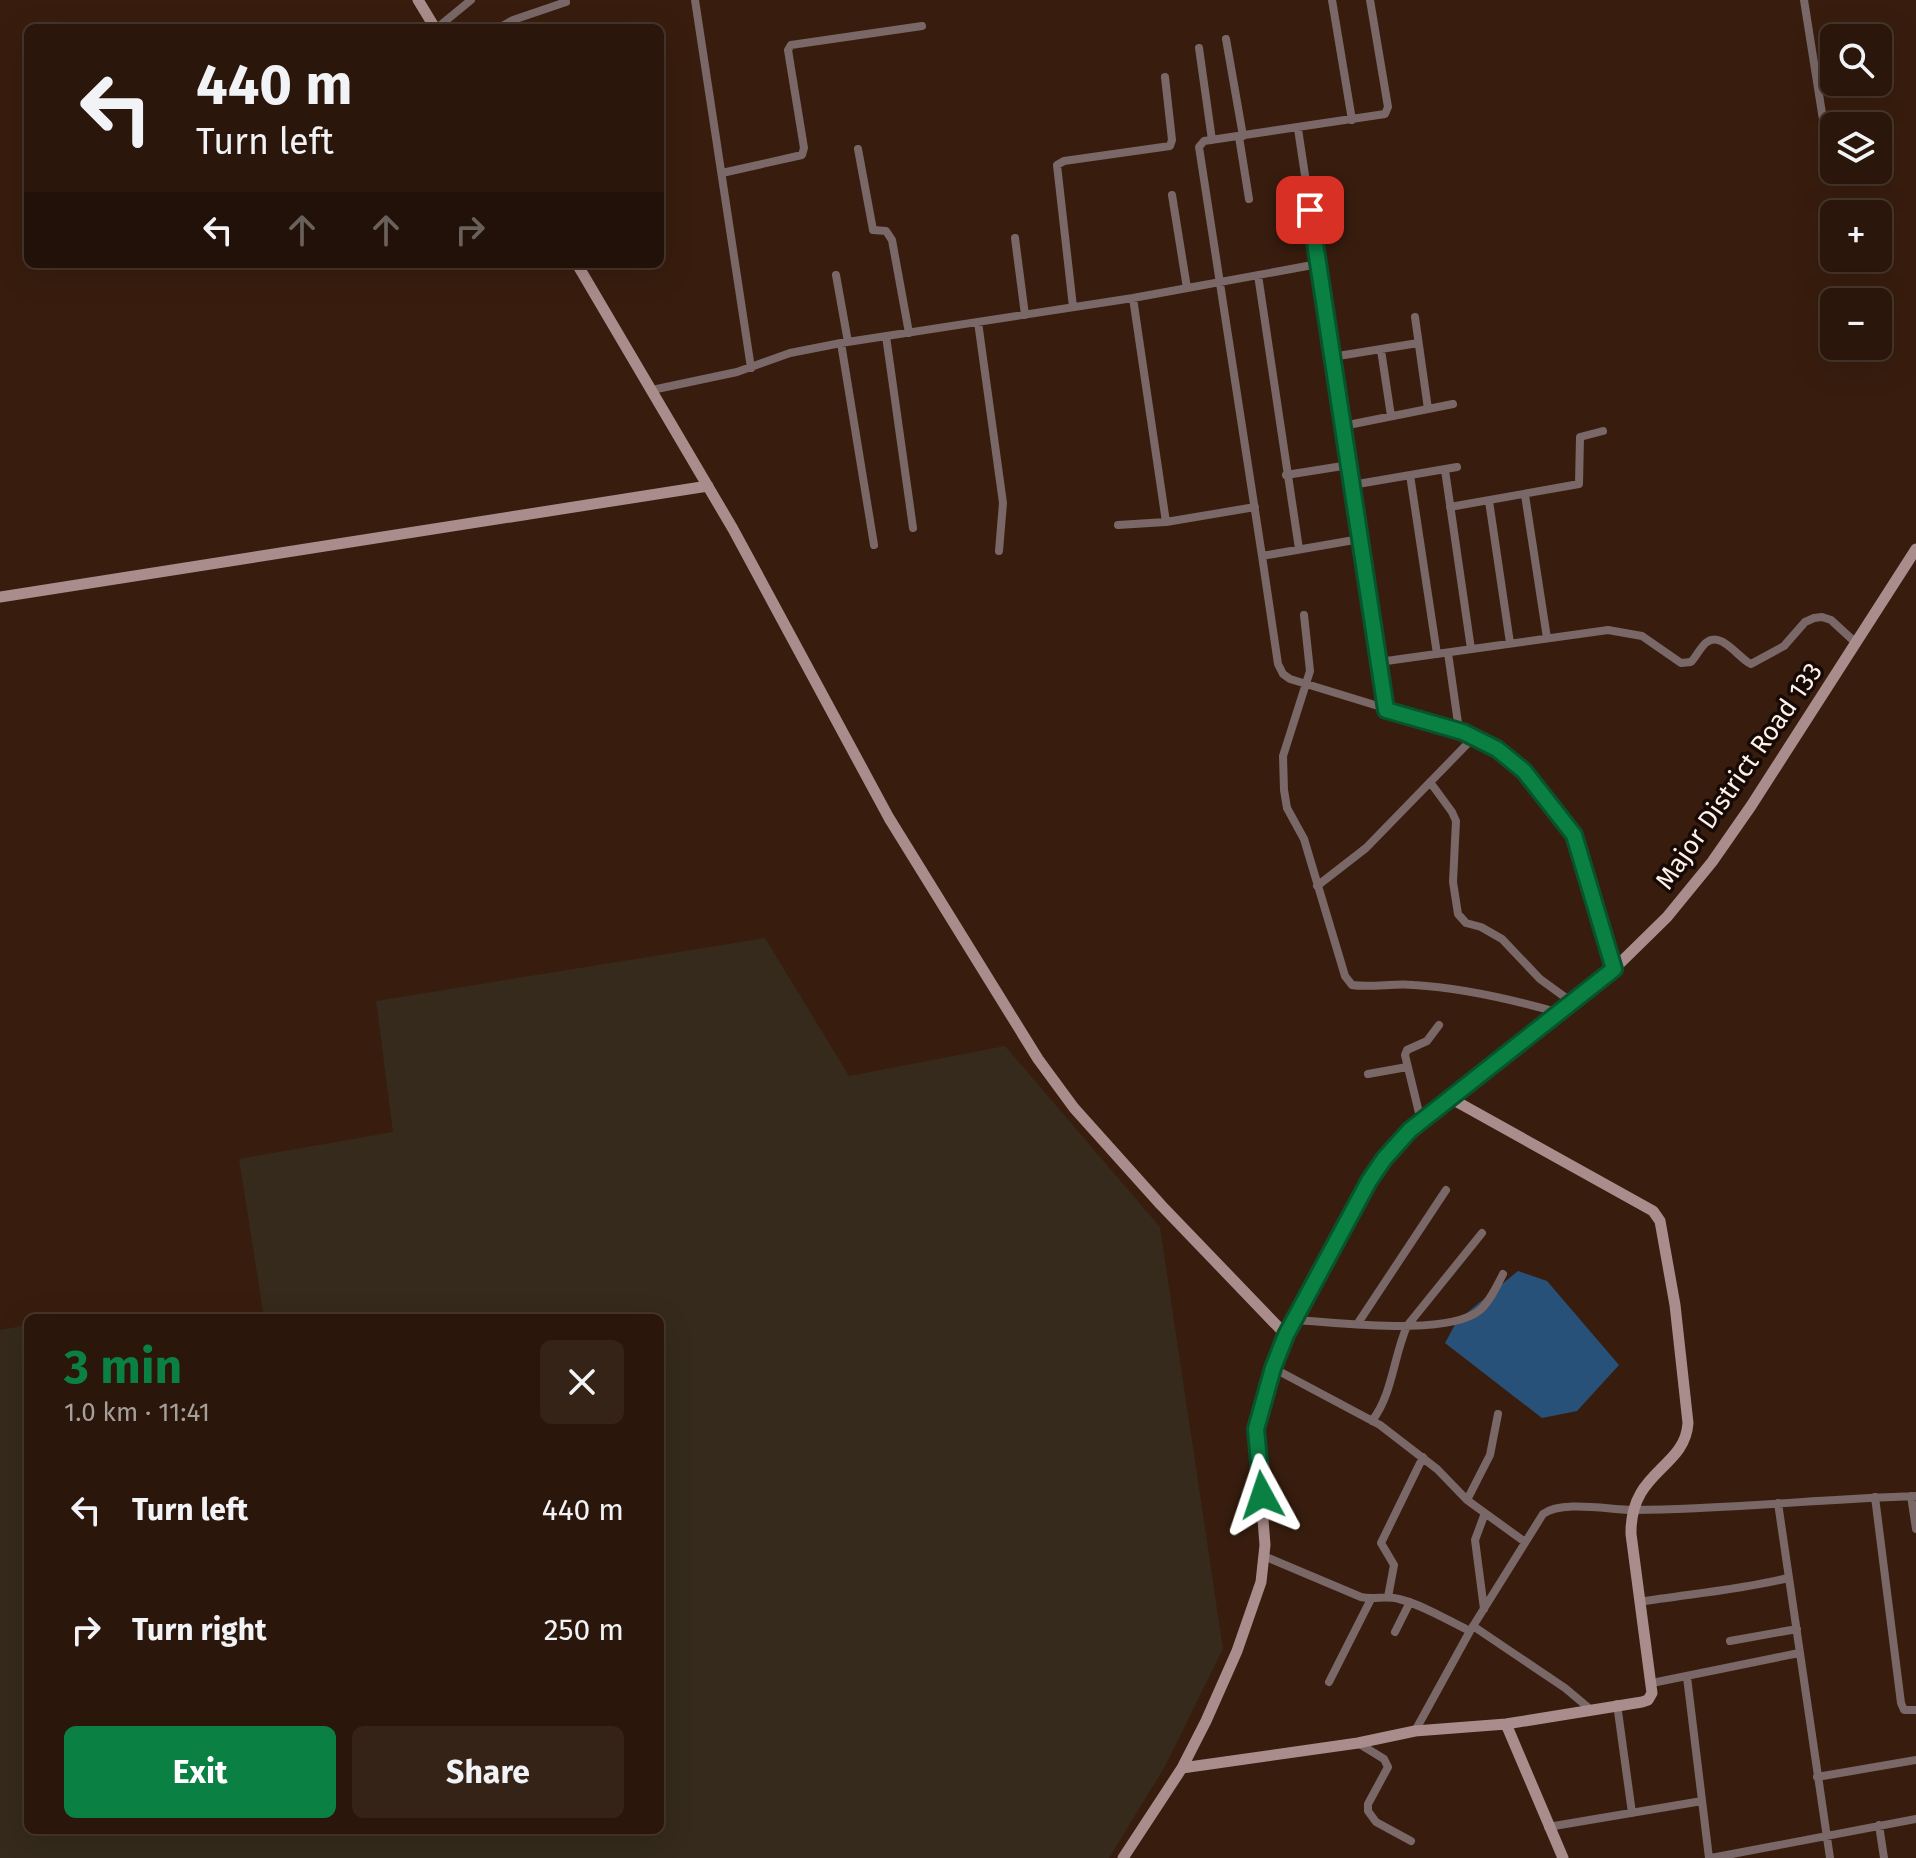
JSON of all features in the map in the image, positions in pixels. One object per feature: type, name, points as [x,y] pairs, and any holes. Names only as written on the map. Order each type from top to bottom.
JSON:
[{"type":"street","points":[[418,0],[433,24]]},
{"type":"street","points":[[441,24],[471,0]]},
{"type":"street","points":[[695,0],[751,368]]},
{"type":"street","points":[[1332,0],[1352,120]]},
{"type":"street","points":[[1370,0],[1388,107],[1385,114],[1212,140],[1201,142],[1199,147],[1278,664],[1283,674],[1306,685],[1459,730],[1497,749],[1524,771],[1574,835],[1614,969]]},
{"type":"street","points":[[1804,0],[1822,112]]},
{"type":"street","points":[[506,24],[566,2]]},
{"type":"street","points":[[722,173],[802,155],[804,148],[788,50],[791,45],[922,26]]},
{"type":"street","points":[[1226,39],[1249,199]]},
{"type":"street","points":[[1199,48],[1212,140]]},
{"type":"street","points":[[1073,307],[1057,165],[1064,161],[1170,146],[1172,140],[1165,77]]},
{"type":"street","points":[[1298,129],[1386,710]]},
{"type":"street","points":[[858,149],[873,230],[886,231],[892,240],[909,333]]},
{"type":"street","points":[[1172,195],[1187,288]]},
{"type":"street","points":[[1015,238],[1025,315]]},
{"type":"street","points":[[652,390],[751,368],[790,353],[844,342],[1133,298],[1318,264]]},
{"type":"street","points":[[579,268],[708,486],[889,818],[1038,1059],[1074,1108],[1161,1205],[1286,1335]]},
{"type":"street","points":[[836,275],[874,545]]},
{"type":"street","points":[[1258,275],[1299,549]]},
{"type":"street","points":[[1133,298],[1166,522]]},
{"type":"street","points":[[1415,317],[1428,409]]},
{"type":"street","points":[[978,322],[1003,503],[999,551]]},
{"type":"street","points":[[886,336],[913,528]]},
{"type":"street","points":[[1332,357],[1418,343]]},
{"type":"street","points":[[1381,350],[1391,416]]},
{"type":"street","points":[[1343,426],[1453,404]]},
{"type":"street","points":[[1450,507],[1579,484],[1580,437],[1603,431]]},
{"type":"street","points":[[1286,475],[1349,465]]},
{"type":"street","points":[[1352,485],[1457,467]]},
{"type":"street","points":[[1445,470],[1471,649]]},
{"type":"street","points":[[1410,475],[1437,654]]},
{"type":"street","points":[[0,597],[708,486]]},
{"type":"street","points":[[1525,495],[1547,638]]},
{"type":"street","points":[[1489,501],[1510,643]]},
{"type":"street","points":[[1118,525],[1166,522],[1255,507]]},
{"type":"street","points":[[1262,556],[1360,539]]},
{"type":"street","name":"Major District Road 133","points":[[1123,1858],[1182,1768],[1237,1651],[1261,1582],[1266,1557],[1256,1429],[1273,1368],[1286,1335],[1369,1181],[1401,1139],[1421,1121],[1614,969],[1667,917],[1712,862],[1751,806],[1916,549]]},
{"type":"street","points":[[1304,615],[1310,662],[1306,685],[1283,756],[1284,790],[1287,808],[1304,839],[1345,976],[1352,985],[1410,984],[1450,988],[1497,995],[1560,1013]]},
{"type":"street","points":[[1379,662],[1608,630],[1642,636],[1681,663],[1691,662],[1706,642],[1712,640],[1725,643],[1742,661],[1751,664],[1784,646],[1805,622],[1822,617],[1831,620],[1856,643]]},
{"type":"street","points":[[1448,653],[1459,730]]},
{"type":"street","points":[[1317,886],[1366,848],[1474,737]]},
{"type":"street","points":[[1430,782],[1456,821],[1453,882],[1458,914],[1466,923],[1481,927],[1502,939],[1540,979],[1573,1003]]},
{"type":"street","points":[[1421,1121],[1405,1055],[1407,1050],[1427,1041],[1439,1025]]},
{"type":"street","points":[[1368,1074],[1407,1067]]},
{"type":"street","points":[[1182,1768],[1358,1743],[1415,1731],[1506,1724],[1648,1700],[1652,1683],[1631,1534],[1632,1510],[1637,1495],[1680,1448],[1687,1435],[1688,1406],[1665,1237],[1660,1221],[1653,1211],[1450,1098]]},
{"type":"street","points":[[1358,1323],[1446,1190]]},
{"type":"street","points":[[1372,1421],[1388,1393],[1400,1341],[1407,1326],[1482,1233]]},
{"type":"street","points":[[1295,1320],[1407,1326],[1457,1321],[1481,1309],[1503,1274]]},
{"type":"street","points":[[1273,1368],[1372,1421],[1423,1457],[1467,1500],[1525,1542]]},
{"type":"street","points":[[1467,1500],[1490,1455],[1498,1414]]},
{"type":"street","points":[[1388,1597],[1394,1565],[1381,1543],[1423,1457]]},
{"type":"street","points":[[1415,1731],[1471,1629],[1543,1514],[1549,1510],[1573,1507],[1632,1510],[1913,1496],[1916,1529]]},
{"type":"street","points":[[1875,1497],[1901,1703],[1904,1710],[1916,1710]]},
{"type":"street","points":[[1778,1503],[1830,1858]]},
{"type":"street","points":[[1484,1609],[1475,1540],[1485,1513]]},
{"type":"street","points":[[1266,1557],[1371,1599],[1388,1597],[1410,1602],[1471,1629],[1565,1688],[1590,1709]]},
{"type":"street","points":[[1639,1602],[1730,1587],[1751,1587],[1788,1578]]},
{"type":"street","points":[[1329,1682],[1371,1599]]},
{"type":"street","points":[[1395,1632],[1410,1602]]},
{"type":"street","points":[[1730,1641],[1797,1629]]},
{"type":"street","points":[[1652,1683],[1799,1653]]},
{"type":"street","points":[[1687,1677],[1710,1858],[1916,1819]]},
{"type":"street","points":[[1617,1704],[1632,1813]]},
{"type":"street","points":[[1506,1724],[1563,1858]]},
{"type":"street","points":[[1358,1743],[1384,1759],[1388,1767],[1368,1804],[1371,1817],[1411,1841]]},
{"type":"street","points":[[1817,1777],[1916,1760]]},
{"type":"street","points":[[1548,1827],[1702,1801]]},
{"type":"street","points":[[1879,1825],[1884,1858]]},
{"type":"street","points":[[1774,1845],[1777,1858]]},
{"type":"shaded area","points":[[765,938],[849,1076],[1005,1046],[1160,1227],[1223,1649],[1164,1768],[1109,1858],[0,1858],[0,1330],[24,1326],[24,1834],[664,1834],[664,1314],[263,1314],[239,1159],[393,1132],[376,1001]]},
{"type":"water","points":[[1518,1271],[1547,1281],[1619,1365],[1577,1411],[1542,1418],[1445,1343],[1457,1321]]},
{"type":"route","points":[[1262,1495],[1256,1429],[1273,1368],[1286,1335],[1369,1181],[1410,1130],[1614,969],[1574,835],[1524,771],[1497,749],[1463,732],[1386,710],[1310,210]]}]
